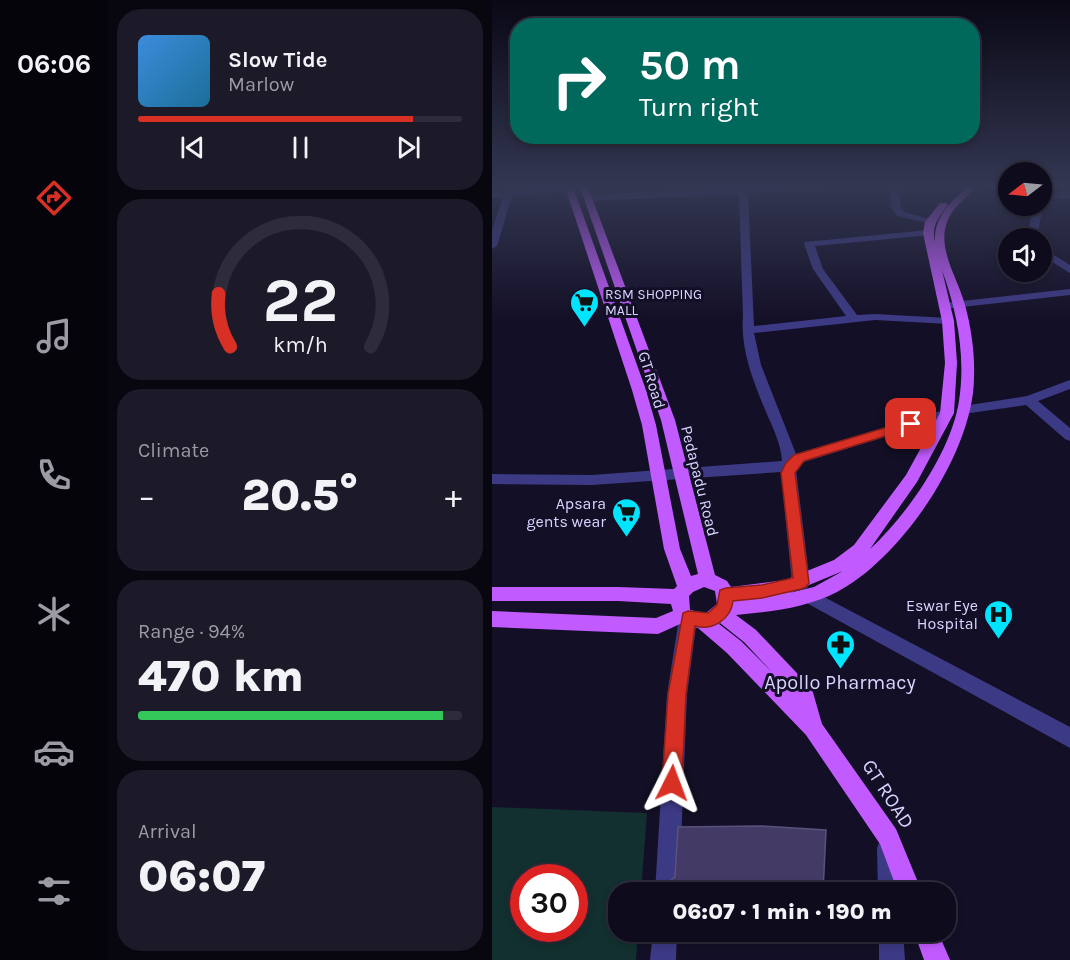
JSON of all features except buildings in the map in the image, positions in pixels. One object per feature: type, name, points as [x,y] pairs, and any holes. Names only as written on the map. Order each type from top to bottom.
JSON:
[{"type":"main road","name":"GT Road","points":[[591,232],[649,424],[682,592],[678,604],[707,612]]},
{"type":"main road","name":"Pedapadu Road","points":[[595,232],[657,386],[682,473],[708,580]]},
{"type":"main road","points":[[492,619],[658,626],[707,612],[761,605],[805,589],[860,550],[912,478],[947,413],[951,363],[948,321],[952,306],[930,232]]},
{"type":"main road","points":[[805,589],[831,588],[853,574],[867,563],[906,522],[918,506],[949,446],[963,410],[968,377],[952,306],[939,238],[940,232]]},
{"type":"main road","points":[[492,594],[682,592],[692,583],[708,580]]},
{"type":"main road","name":"GT ROAD","points":[[708,580],[722,588],[707,612],[734,647],[813,728],[888,837],[906,882]]},
{"type":"main road","points":[[930,942],[937,960]]},
{"type":"street","points":[[744,232],[749,316],[747,330],[764,393],[789,452],[791,466]]},
{"type":"street","points":[[853,318],[818,269],[809,244],[895,232]]},
{"type":"street","points":[[1052,258],[1070,270]]},
{"type":"street","points":[[952,306],[1070,292]]},
{"type":"street","points":[[747,330],[875,317],[948,321]]},
{"type":"street","points":[[963,410],[1029,400],[1070,384]]},
{"type":"street","points":[[1029,400],[1070,436]]},
{"type":"street","points":[[947,413],[799,458],[791,466],[788,473],[805,589],[1070,738]]},
{"type":"street","points":[[492,479],[592,480],[791,466]]},
{"type":"street","points":[[668,882],[677,694],[707,612]]},
{"type":"street","points":[[888,837],[890,882]]},
{"type":"street","points":[[663,960],[664,942]]},
{"type":"street","points":[[891,942],[892,960]]},
{"type":"green space","points":[[492,807],[647,813],[642,882],[608,882],[608,942],[637,942],[636,960],[492,960]]},
{"type":"place","name":"RSM SHOPPING MALL","points":[[584,328]]},
{"type":"place","name":"Apsara gents wear","points":[[627,538]]},
{"type":"place","name":"Eswar Eye Hospital","points":[[999,640]]},
{"type":"place","name":"Apollo Pharmacy","points":[[840,670]]},
{"type":"route","points":[[672,783],[677,694],[688,618],[702,621],[712,619],[724,608],[726,595],[762,592],[801,583],[788,473],[799,458],[911,424]]}]
